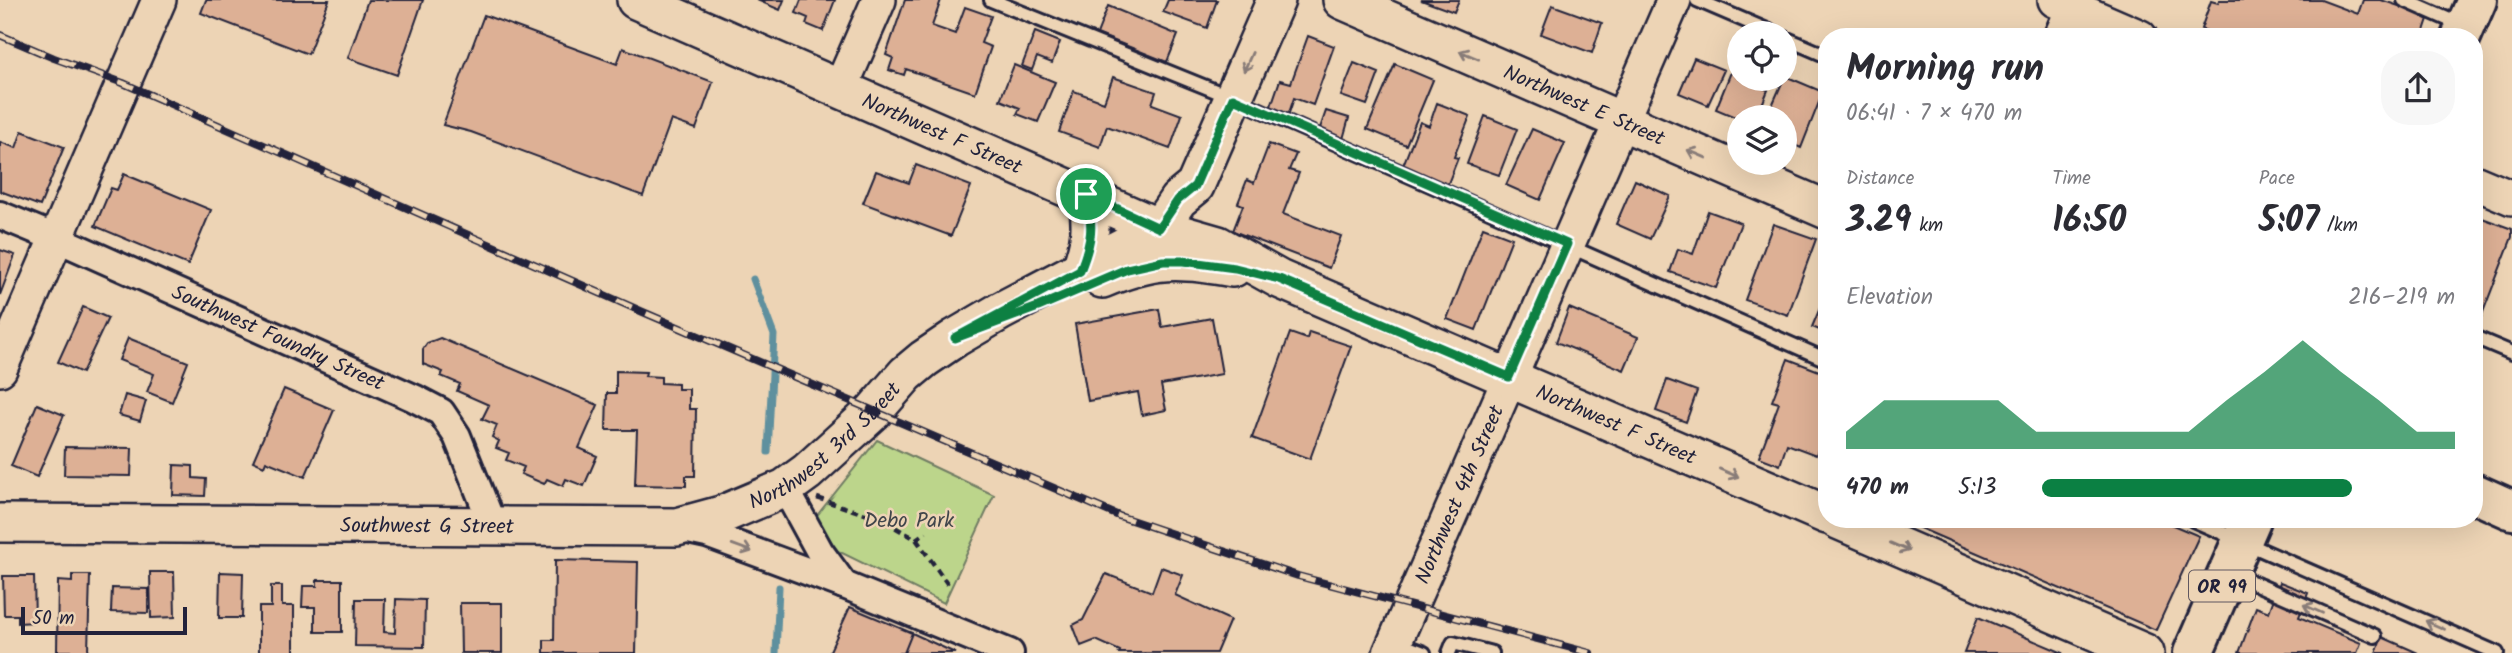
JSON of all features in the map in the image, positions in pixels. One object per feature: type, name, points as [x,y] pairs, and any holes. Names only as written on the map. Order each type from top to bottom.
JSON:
[{"type":"main road","name":"Northwest F Street","points":[[636,0],[841,87],[1159,228],[1206,240],[1279,279],[1818,510]]},
{"type":"main road","name":"Northwest 3rd Street","points":[[677,527],[800,493],[807,472],[873,412],[906,374],[955,338],[1159,228],[1178,200],[1195,186],[1276,0]]},
{"type":"main road","name":"Northwest E Street","points":[[1342,0],[1818,206]]},
{"type":"main road","points":[[1195,186],[1206,240]]},
{"type":"main road","points":[[1080,271],[1091,236],[1091,214],[1086,194]]},
{"type":"main road","name":"Northwest 3rd Street","points":[[955,338],[1144,264],[1163,261],[1204,263],[1279,279]]},
{"type":"main road","points":[[2483,497],[2512,510]]},
{"type":"main road","name":"Southwest G Street","points":[[0,523],[677,527]]},
{"type":"main road","name":"Northwest F Street","points":[[1860,528],[2145,653]]},
{"type":"main road","name":"OR 99","points":[[2193,653],[2240,544]]},
{"type":"street","points":[[0,369],[159,0]]},
{"type":"street","points":[[841,87],[879,0]]},
{"type":"street","name":"Northwest 4th Street","points":[[1403,649],[1509,377],[1674,0]]},
{"type":"street","points":[[2059,28],[2066,2],[2121,28]]},
{"type":"street","points":[[2483,186],[2512,198]]},
{"type":"street","name":"Southwest Foundry Street","points":[[0,215],[441,412],[457,436],[494,526]]},
{"type":"street","points":[[800,493],[820,552],[844,585]]},
{"type":"street","name":"Southwest G Street","points":[[677,527],[707,534],[844,585],[999,651]]},
{"type":"lane","points":[[992,0],[1233,98],[1818,356]]},
{"type":"lane","points":[[1697,0],[1746,21]]},
{"type":"lane","points":[[2404,0],[2468,21]]},
{"type":"lane","points":[[1797,43],[1818,52]]},
{"type":"lane","points":[[2483,341],[2512,353]]},
{"type":"lane","points":[[2209,528],[2240,544],[2497,653]]},
{"type":"lane","points":[[2240,544],[2375,636]]},
{"type":"lane","points":[[1448,653],[1453,643],[1492,653]]},
{"type":"path","points":[[800,493],[880,519],[916,538],[949,586]]},
{"type":"path","points":[[916,538],[926,532]]},
{"type":"green space","name":"Debo Park","points":[[877,440],[994,495],[944,603],[838,551],[815,518]]},
{"type":"building","points":[[206,0],[329,0],[308,54],[201,13]]},
{"type":"building","points":[[368,0],[423,0],[397,75],[348,58]]},
{"type":"building","points":[[757,0],[784,0],[780,10]]},
{"type":"building","points":[[801,0],[835,0],[823,31],[806,24],[808,18],[796,13]]},
{"type":"building","points":[[905,0],[941,0],[932,26],[955,34],[965,7],[991,16],[981,43],[991,47],[975,93],[906,69],[904,75],[889,70],[893,58],[886,55]]},
{"type":"building","points":[[1168,0],[1217,0],[1207,28],[1163,12]]},
{"type":"building","points":[[1421,0],[1459,0],[1454,12]]},
{"type":"building","points":[[2219,0],[2321,0],[2358,14],[2363,0],[2381,0],[2429,16],[2425,28],[2201,28],[2211,1],[2218,3]]},
{"type":"building","points":[[1552,5],[1602,23],[1592,53],[1541,34]]},
{"type":"building","points":[[1108,6],[1178,35],[1167,62],[1097,34]]},
{"type":"building","points":[[484,15],[617,64],[623,48],[713,82],[696,129],[671,120],[643,196],[471,132],[443,125]]},
{"type":"building","points":[[1035,32],[1060,42],[1052,63],[1037,57],[1032,70],[1022,66]]},
{"type":"building","points":[[1308,36],[1334,46],[1313,105],[1294,98],[1287,119],[1269,112],[1280,80],[1291,83]]},
{"type":"building","points":[[1694,58],[1724,70],[1708,105],[1679,93]]},
{"type":"building","points":[[1354,63],[1379,73],[1367,105],[1341,96]]},
{"type":"building","points":[[1395,64],[1433,80],[1406,145],[1367,129]]},
{"type":"building","points":[[1014,65],[1055,82],[1038,122],[1017,114],[1020,108],[1000,100]]},
{"type":"building","points":[[1113,77],[1156,92],[1152,104],[1182,115],[1170,149],[1107,126],[1100,147],[1059,132],[1074,91],[1104,102]]},
{"type":"building","points":[[1797,81],[1818,90],[1818,105],[1801,148],[1797,146],[1797,105],[1772,105],[1778,91],[1797,91]]},
{"type":"building","points":[[1727,82],[1727,91],[1768,91],[1762,105],[1727,105],[1727,114],[1716,109]]},
{"type":"building","points":[[1437,103],[1470,116],[1454,157],[1458,158],[1447,186],[1402,168],[1420,122],[1429,126]]},
{"type":"building","points":[[1326,111],[1349,118],[1343,139],[1319,131]]},
{"type":"building","points":[[1485,116],[1517,129],[1499,175],[1467,164]]},
{"type":"building","points":[[1532,129],[1565,143],[1540,200],[1506,185]]},
{"type":"building","points":[[22,131],[64,147],[40,206],[0,191],[0,142],[16,148]]},
{"type":"building","points":[[1269,144],[1296,154],[1289,170],[1299,173],[1283,214],[1341,236],[1329,268],[1233,231],[1243,205],[1238,203],[1247,180],[1254,183]]},
{"type":"building","points":[[916,165],[971,186],[951,236],[863,203],[876,171],[909,183]]},
{"type":"building","points":[[124,174],[211,210],[188,265],[95,226],[111,188],[117,190]]},
{"type":"building","points":[[1635,180],[1670,196],[1650,239],[1616,224]]},
{"type":"building","points":[[1708,211],[1741,223],[1716,288],[1670,272],[1678,249],[1693,254]]},
{"type":"building","points":[[2483,218],[2512,229],[2512,237],[2483,312]]},
{"type":"building","points":[[1773,224],[1816,239],[1788,315],[1745,300]]},
{"type":"building","points":[[1483,227],[1512,238],[1476,330],[1447,319]]},
{"type":"building","points":[[0,250],[15,255],[0,295]]},
{"type":"building","points":[[83,307],[108,318],[82,373],[58,362]]},
{"type":"building","points":[[1569,308],[1638,337],[1624,370],[1556,342]]},
{"type":"building","points":[[1159,309],[1162,327],[1212,318],[1222,374],[1161,385],[1166,410],[1142,415],[1138,392],[1088,401],[1075,324]]},
{"type":"building","points":[[1818,313],[1818,329],[1812,327]]},
{"type":"building","points":[[1309,332],[1351,346],[1310,459],[1252,438],[1290,333],[1307,339]]},
{"type":"building","points":[[128,338],[188,362],[172,402],[147,392],[154,374],[119,360]]},
{"type":"building","points":[[440,338],[598,405],[579,448],[597,456],[584,486],[566,479],[563,486],[547,479],[544,484],[521,474],[524,467],[506,460],[509,453],[496,448],[499,441],[492,437],[497,425],[482,419],[489,405],[457,391],[460,384],[441,376],[443,372],[423,364],[423,349],[427,343]]},
{"type":"building","points":[[1788,359],[1818,371],[1816,455],[1787,444],[1780,465],[1759,457],[1779,403],[1772,401]]},
{"type":"building","points":[[616,371],[646,372],[645,376],[661,377],[661,383],[678,384],[678,389],[689,389],[689,409],[696,409],[695,476],[686,476],[686,486],[635,485],[637,430],[606,430],[607,393],[616,393]]},
{"type":"building","points":[[1667,380],[1697,391],[1686,422],[1656,411]]},
{"type":"building","points":[[284,389],[334,410],[305,477],[266,461],[264,466],[253,461]]},
{"type":"building","points":[[125,395],[146,401],[140,421],[119,415]]},
{"type":"building","points":[[37,404],[64,415],[37,477],[11,466]]},
{"type":"building","points":[[65,447],[132,448],[131,476],[64,475]]},
{"type":"building","points":[[174,465],[193,466],[193,478],[206,479],[205,496],[173,495]]},
{"type":"building","points":[[1920,528],[2180,528],[2199,536],[2156,630]]},
{"type":"building","points":[[555,560],[638,562],[636,653],[544,653],[544,640],[554,640]]},
{"type":"building","points":[[1161,567],[1183,575],[1175,595],[1230,620],[1216,653],[1119,653],[1120,651],[1096,640],[1081,646],[1073,625],[1083,620],[1106,574],[1152,592]]},
{"type":"building","points":[[150,572],[174,572],[175,617],[151,618]]},
{"type":"building","points":[[220,572],[243,573],[242,618],[219,618]]},
{"type":"building","points":[[72,575],[90,575],[88,651],[57,651],[58,581],[72,582]]},
{"type":"building","points":[[3,576],[34,576],[35,622],[18,623],[18,615],[4,615]]},
{"type":"building","points":[[317,580],[342,580],[342,632],[315,632],[315,607],[302,607],[303,586],[317,586]]},
{"type":"building","points":[[2280,582],[2308,593],[2299,617],[2361,643],[2357,653],[2239,653],[2256,607],[2269,612]]},
{"type":"building","points":[[271,586],[282,586],[282,606],[294,606],[294,653],[259,653],[259,607],[271,607]]},
{"type":"building","points":[[112,588],[149,589],[148,613],[111,612]]},
{"type":"building","points":[[356,599],[385,599],[384,632],[395,633],[396,599],[425,600],[424,647],[355,646]]},
{"type":"building","points":[[460,603],[502,603],[502,653],[461,653]]},
{"type":"building","points":[[850,607],[912,633],[904,653],[829,653]]},
{"type":"building","points":[[1978,617],[2063,653],[1964,653]]},
{"type":"building","points":[[912,633],[955,653],[904,653]]},
{"type":"building","points":[[2382,637],[2418,653],[2376,653]]},
{"type":"waterway","points":[[753,279],[774,335],[768,452]]},
{"type":"waterway","points":[[776,653],[779,587]]},
{"type":"railway","points":[[0,35],[123,83],[643,312],[1119,516],[1298,576],[1590,653]]},
{"type":"route","points":[[1233,98],[1567,244],[1509,377],[1279,279],[1235,268],[1183,261],[1163,261],[1127,269],[1038,307],[955,338],[1080,271],[1092,226],[1086,194],[1159,228],[1178,200],[1195,186],[1233,98]]}]
